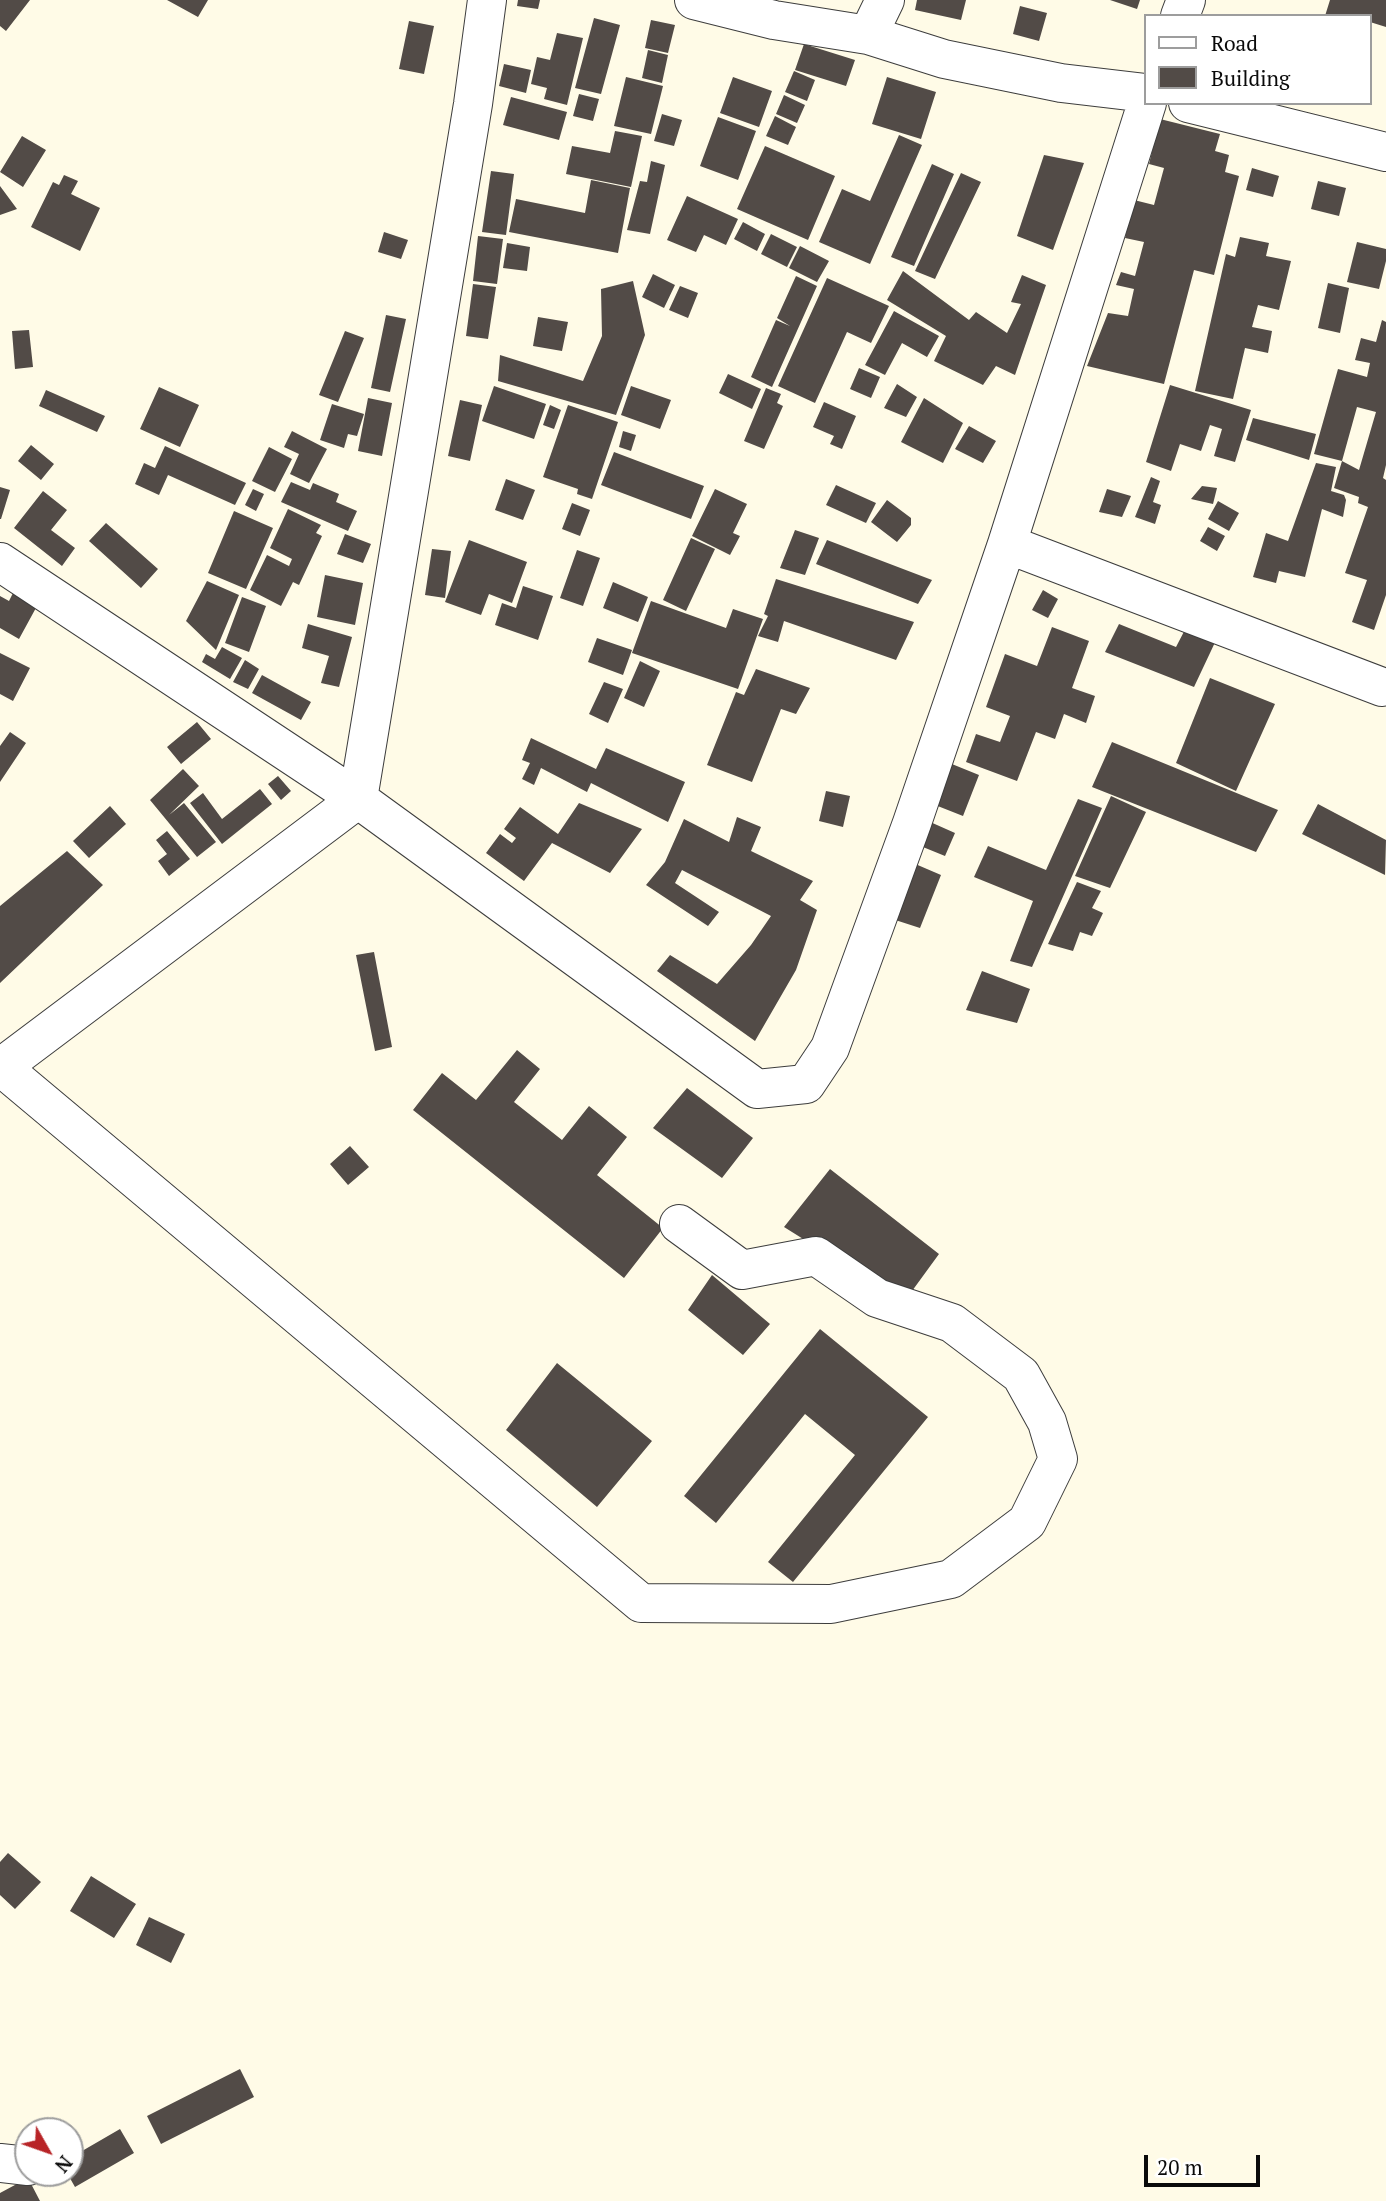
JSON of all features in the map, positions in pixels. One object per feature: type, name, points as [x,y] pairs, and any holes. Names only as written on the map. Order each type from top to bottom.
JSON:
[{"type":"street","points":[[487,0],[473,104],[358,799],[1,1067],[641,1603],[831,1604],[951,1579],[1027,1522],[1058,1459],[1047,1422],[1021,1375],[952,1323],[877,1298],[816,1256],[742,1270],[679,1224]]},
{"type":"street","points":[[694,0],[774,20],[867,35],[944,59],[1060,83],[1144,93]]},
{"type":"street","points":[[867,35],[885,0]]},
{"type":"street","points":[[0,562],[358,799],[757,1089],[806,1084],[830,1048],[912,824],[1007,544],[1146,105]]},
{"type":"street","points":[[1196,105],[1386,152]]},
{"type":"street","points":[[1007,544],[1382,687]]},
{"type":"building","points":[[0,0],[30,0],[6,31],[0,26]]},
{"type":"building","points":[[167,0],[208,0],[198,17]]},
{"type":"building","points":[[518,0],[540,0],[538,9],[517,6]]},
{"type":"building","points":[[917,0],[966,0],[961,20],[915,10]]},
{"type":"building","points":[[1110,0],[1140,0],[1137,9]]},
{"type":"building","points":[[1330,0],[1386,0],[1386,27],[1372,23],[1372,14],[1326,14]]},
{"type":"building","points":[[1020,6],[1047,13],[1039,41],[1013,34]]},
{"type":"building","points":[[594,18],[620,25],[601,94],[575,88]]},
{"type":"building","points":[[651,20],[675,25],[668,53],[645,48]]},
{"type":"building","points":[[409,21],[434,26],[424,74],[399,69]]},
{"type":"building","points":[[557,33],[583,38],[567,105],[544,99],[547,88],[531,84],[537,57],[550,60]]},
{"type":"building","points":[[804,44],[855,60],[846,86],[795,70]]},
{"type":"building","points":[[648,50],[668,55],[662,83],[642,78]]},
{"type":"building","points":[[504,64],[531,70],[526,93],[499,86]]},
{"type":"building","points":[[794,71],[815,80],[807,101],[785,92]]},
{"type":"building","points":[[626,77],[663,86],[651,134],[614,126]]},
{"type":"building","points":[[733,77],[772,91],[759,127],[720,113]]},
{"type":"building","points":[[887,77],[936,92],[921,139],[872,124]]},
{"type":"building","points":[[579,94],[599,99],[593,121],[573,116]]},
{"type":"building","points":[[784,95],[805,105],[797,123],[776,114]]},
{"type":"building","points":[[511,97],[567,112],[559,140],[503,125]]},
{"type":"building","points":[[662,114],[682,120],[674,146],[654,141]]},
{"type":"building","points":[[775,116],[796,127],[788,145],[766,136]]},
{"type":"building","points":[[718,117],[756,131],[738,180],[700,166]]},
{"type":"building","points":[[1160,119],[1220,134],[1215,151],[1229,155],[1225,172],[1239,176],[1214,275],[1194,270],[1164,384],[1087,366],[1108,313],[1128,316],[1134,289],[1116,285],[1121,272],[1135,276],[1144,242],[1125,238],[1134,200],[1154,205],[1164,168],[1149,164]]},
{"type":"building","points":[[615,131],[642,136],[631,187],[566,174],[572,146],[610,153]]},
{"type":"building","points":[[899,135],[922,145],[870,264],[819,242],[842,189],[870,201]]},
{"type":"building","points":[[22,136],[46,150],[23,187],[0,172]]},
{"type":"building","points":[[765,146],[835,176],[808,240],[737,209]]},
{"type":"building","points":[[1044,155],[1084,163],[1053,250],[1017,236]]},
{"type":"building","points":[[651,161],[665,165],[650,234],[627,230],[640,181],[647,182]]},
{"type":"building","points":[[932,164],[954,174],[914,266],[891,257]]},
{"type":"building","points":[[1252,168],[1279,176],[1273,197],[1246,190]]},
{"type":"building","points":[[491,171],[514,174],[506,235],[482,232]]},
{"type":"building","points":[[961,173],[981,182],[935,279],[915,271]]},
{"type":"building","points":[[64,175],[78,181],[71,194],[100,208],[80,251],[31,227],[53,182],[59,185]]},
{"type":"building","points":[[591,180],[630,188],[618,253],[509,232],[516,199],[585,213]]},
{"type":"building","points":[[1318,181],[1346,188],[1339,216],[1311,209]]},
{"type":"building","points":[[0,186],[17,209],[0,215]]},
{"type":"building","points":[[687,196],[738,219],[726,245],[704,235],[696,252],[667,240]]},
{"type":"building","points":[[743,222],[765,234],[757,251],[734,239]]},
{"type":"building","points":[[384,232],[408,240],[401,259],[378,252]]},
{"type":"building","points":[[771,234],[797,247],[787,267],[761,254]]},
{"type":"building","points":[[478,236],[503,239],[497,284],[473,281]]},
{"type":"building","points":[[1240,237],[1269,243],[1266,256],[1291,261],[1279,310],[1258,305],[1252,327],[1272,331],[1268,353],[1245,348],[1233,399],[1195,391],[1226,254],[1235,257]]},
{"type":"building","points":[[1357,242],[1386,249],[1379,289],[1347,282]]},
{"type":"building","points":[[507,243],[530,247],[527,271],[503,268]]},
{"type":"building","points":[[800,246],[829,261],[817,282],[789,268]]},
{"type":"building","points":[[903,271],[969,320],[976,312],[1007,333],[1021,304],[1011,302],[1022,275],[1046,285],[1015,375],[996,366],[983,385],[934,361],[946,336],[887,300]]},
{"type":"building","points":[[653,274],[675,285],[664,308],[642,297]]},
{"type":"building","points":[[796,276],[817,286],[772,387],[751,377],[776,320],[790,326],[777,318]]},
{"type":"building","points":[[827,278],[889,306],[871,343],[847,332],[815,403],[778,386]]},
{"type":"building","points":[[633,281],[645,335],[616,415],[498,381],[500,355],[583,381],[602,336],[601,289]]},
{"type":"building","points":[[1328,283],[1349,288],[1340,333],[1318,328]]},
{"type":"building","points":[[473,284],[496,287],[488,339],[466,336]]},
{"type":"building","points":[[680,286],[698,293],[688,318],[669,310]]},
{"type":"building","points":[[894,311],[939,336],[927,357],[902,343],[885,375],[865,365]]},
{"type":"building","points":[[386,315],[406,319],[390,392],[371,388]]},
{"type":"building","points":[[538,317],[568,322],[562,351],[533,346]]},
{"type":"building","points":[[1382,320],[1386,322],[1386,465],[1383,478],[1386,480],[1386,595],[1374,630],[1352,622],[1367,580],[1345,573],[1368,507],[1358,503],[1359,497],[1334,488],[1342,461],[1314,454],[1338,369],[1367,377],[1370,363],[1355,360],[1361,338],[1376,342]],"holes":[[[1357,407],[1376,412],[1359,470],[1342,461]]]},
{"type":"building","points":[[29,330],[33,367],[15,369],[12,331]]},
{"type":"building","points":[[345,331],[364,338],[338,402],[319,395]]},
{"type":"building","points":[[859,368],[880,377],[871,398],[850,389]]},
{"type":"building","points":[[728,374],[761,389],[752,409],[719,393]]},
{"type":"building","points":[[897,384],[917,397],[906,417],[884,408]]},
{"type":"building","points":[[1170,385],[1251,410],[1235,462],[1214,456],[1222,429],[1210,425],[1201,451],[1180,444],[1171,471],[1146,462]]},
{"type":"building","points":[[494,386],[546,404],[534,439],[482,421]]},
{"type":"building","points":[[631,386],[671,400],[660,429],[621,415]]},
{"type":"building","points":[[159,387],[199,405],[180,447],[140,429]]},
{"type":"building","points":[[766,388],[781,394],[777,403],[783,406],[764,449],[744,441]]},
{"type":"building","points":[[46,390],[105,416],[97,432],[39,406]]},
{"type":"building","points":[[368,398],[392,403],[382,456],[358,451]]},
{"type":"building","points":[[924,398],[963,423],[943,463],[901,442]]},
{"type":"building","points":[[460,400],[482,405],[470,461],[448,456]]},
{"type":"building","points":[[824,402],[856,416],[842,449],[830,444],[834,436],[813,427]]},
{"type":"building","points":[[332,404],[364,414],[357,436],[348,434],[344,448],[320,440]]},
{"type":"building","points":[[550,405],[561,410],[554,429],[543,425]]},
{"type":"building","points":[[568,405],[618,422],[592,499],[577,494],[578,489],[543,477]]},
{"type":"building","points":[[1253,418],[1316,434],[1309,460],[1246,440]]},
{"type":"building","points":[[969,426],[996,441],[983,463],[955,449]]},
{"type":"building","points":[[292,431],[327,449],[309,483],[290,474],[299,454],[284,447]]},
{"type":"building","points":[[623,431],[636,435],[631,451],[619,447]]},
{"type":"building","points":[[31,445],[54,464],[41,480],[18,461]]},
{"type":"building","points":[[165,446],[246,483],[235,505],[168,475],[159,495],[135,484],[144,463],[155,468]]},
{"type":"building","points":[[269,447],[292,459],[275,492],[252,481]]},
{"type":"building","points":[[614,452],[704,486],[691,519],[601,485]]},
{"type":"building","points":[[1316,463],[1336,467],[1331,491],[1344,495],[1346,500],[1343,517],[1322,509],[1305,577],[1279,571],[1276,583],[1253,577],[1266,533],[1288,541]]},
{"type":"building","points":[[1151,477],[1160,481],[1153,502],[1161,505],[1155,524],[1135,517]]},
{"type":"building","points":[[506,479],[535,490],[523,520],[495,510]]},
{"type":"building","points":[[291,482],[310,490],[313,483],[339,494],[336,502],[357,511],[348,531],[281,502]]},
{"type":"building","points":[[836,485],[876,503],[866,523],[826,505]]},
{"type":"building","points":[[1202,486],[1217,488],[1213,504],[1191,499]]},
{"type":"building","points":[[0,487],[10,490],[1,519],[0,519]]},
{"type":"building","points":[[253,489],[264,494],[256,511],[245,505]]},
{"type":"building","points":[[715,489],[747,504],[733,533],[740,536],[730,555],[692,536]]},
{"type":"building","points":[[1107,489],[1131,496],[1122,517],[1099,512]]},
{"type":"building","points":[[43,491],[67,510],[51,530],[75,548],[62,566],[14,528]]},
{"type":"building","points":[[887,500],[911,518],[911,525],[897,542],[871,522]]},
{"type":"building","points":[[1218,501],[1239,513],[1229,531],[1208,519]]},
{"type":"building","points":[[572,503],[590,510],[580,536],[562,529]]},
{"type":"building","points":[[288,509],[321,525],[316,533],[322,536],[299,585],[293,582],[281,606],[250,590],[267,555],[289,566],[292,559],[270,548]]},
{"type":"building","points":[[234,511],[273,528],[246,589],[208,573]]},
{"type":"building","points":[[106,523],[158,569],[141,588],[89,541]]},
{"type":"building","points":[[1208,527],[1225,536],[1217,551],[1200,541]]},
{"type":"building","points":[[795,530],[819,538],[805,575],[780,568]]},
{"type":"building","points":[[345,534],[371,544],[363,563],[337,554]]},
{"type":"building","points":[[691,538],[715,549],[686,611],[663,600]]},
{"type":"building","points":[[469,540],[527,562],[512,603],[489,594],[481,615],[445,602]]},
{"type":"building","points":[[827,540],[932,580],[918,604],[816,564]]},
{"type":"building","points":[[432,549],[451,551],[445,598],[425,595]]},
{"type":"building","points":[[577,550],[600,558],[583,606],[560,598]]},
{"type":"building","points":[[325,575],[363,583],[355,625],[317,617]]},
{"type":"building","points":[[776,579],[914,622],[896,660],[784,621],[778,642],[758,636],[768,616],[764,614]]},
{"type":"building","points":[[207,581],[239,595],[216,650],[186,621]]},
{"type":"building","points":[[613,582],[648,597],[638,622],[603,608]]},
{"type":"building","points":[[523,586],[553,596],[538,640],[495,625],[502,603],[516,608]]},
{"type":"building","points":[[1043,590],[1058,599],[1048,618],[1032,610]]},
{"type":"building","points":[[13,593],[37,606],[19,639],[0,628],[0,596],[9,601]]},
{"type":"building","points":[[242,597],[266,606],[249,652],[225,643]]},
{"type":"building","points":[[651,601],[726,628],[733,609],[763,619],[738,689],[632,653]]},
{"type":"building","points":[[1190,620],[1218,636],[1194,687],[1105,652],[1119,624],[1176,647]]},
{"type":"building","points":[[308,624],[352,637],[339,687],[321,683],[329,656],[302,648]]},
{"type":"building","points":[[1052,627],[1089,641],[1072,688],[1095,696],[1086,723],[1064,714],[1055,739],[1036,732],[1017,781],[966,762],[976,734],[1000,742],[1010,716],[986,707],[1005,654],[1037,666]]},
{"type":"building","points":[[597,638],[632,650],[623,675],[588,662]]},
{"type":"building","points":[[222,647],[242,658],[230,679],[202,662],[206,654],[215,659]]},
{"type":"building","points":[[0,653],[30,668],[13,701],[0,694]]},
{"type":"building","points":[[245,660],[259,669],[248,689],[233,682]]},
{"type":"building","points":[[640,661],[660,671],[644,707],[624,698]]},
{"type":"building","points":[[756,669],[810,688],[796,714],[781,709],[752,782],[707,765],[736,692],[744,695]]},
{"type":"building","points":[[262,675],[311,702],[301,720],[252,693]]},
{"type":"building","points":[[1210,678],[1275,704],[1236,791],[1176,763]]},
{"type":"building","points":[[604,682],[623,689],[608,723],[589,714]]},
{"type":"building","points":[[197,722],[211,739],[181,764],[167,747]]},
{"type":"building","points":[[10,732],[26,743],[0,782],[0,746]]},
{"type":"building","points":[[531,738],[596,769],[606,748],[685,782],[668,822],[591,783],[587,792],[541,768],[534,785],[522,779],[530,763],[522,760]]},
{"type":"building","points":[[1112,742],[1278,810],[1256,852],[1092,787]]},
{"type":"building","points":[[942,760],[979,775],[963,816],[925,801]]},
{"type":"building","points":[[183,769],[199,786],[169,815],[184,803],[216,842],[197,857],[150,800]]},
{"type":"building","points":[[278,776],[291,791],[281,800],[268,784]]},
{"type":"building","points":[[260,789],[272,804],[222,844],[190,803],[203,793],[222,819]]},
{"type":"building","points":[[826,791],[850,796],[843,827],[819,821]]},
{"type":"building","points":[[1111,796],[1146,812],[1110,888],[1075,876]]},
{"type":"building","points":[[1078,799],[1102,808],[1032,967],[1010,961],[1033,901],[974,877],[988,846],[1046,870]]},
{"type":"building","points":[[579,803],[642,829],[610,873],[552,843],[524,881],[486,853],[500,834],[512,843],[516,838],[504,829],[520,807],[558,834]]},
{"type":"building","points":[[1318,804],[1386,840],[1385,875],[1302,834]]},
{"type":"building","points":[[110,806],[126,824],[89,858],[73,841]]},
{"type":"building","points":[[737,817],[761,827],[751,851],[813,881],[800,900],[817,910],[796,970],[755,1041],[657,971],[670,955],[717,984],[751,945],[771,916],[682,870],[675,883],[719,912],[708,926],[646,885],[665,862],[684,819],[729,842]]},
{"type":"building","points":[[928,821],[955,833],[945,856],[918,845]]},
{"type":"building","points":[[167,831],[190,859],[169,876],[158,861],[167,854],[156,840]]},
{"type":"building","points":[[67,851],[103,885],[0,983],[0,906]]},
{"type":"building","points":[[906,860],[941,875],[920,928],[886,917]]},
{"type":"building","points":[[1077,882],[1101,891],[1092,908],[1103,913],[1092,936],[1080,932],[1073,951],[1048,944]]},
{"type":"building","points":[[374,952],[392,1047],[375,1051],[356,955]]},
{"type":"building","points":[[982,971],[1030,989],[1017,1023],[966,1010]]},
{"type":"building","points":[[517,1050],[540,1069],[514,1102],[562,1140],[589,1106],[627,1137],[597,1175],[663,1228],[624,1278],[413,1110],[442,1073],[476,1100]]},
{"type":"building","points":[[687,1088],[753,1138],[722,1178],[653,1128]]},
{"type":"building","points":[[350,1146],[369,1167],[348,1185],[330,1164]]},
{"type":"building","points":[[830,1169],[939,1254],[904,1302],[784,1227]]},
{"type":"building","points":[[712,1275],[770,1324],[743,1355],[688,1310]]},
{"type":"building","points":[[820,1329],[928,1417],[793,1582],[768,1562],[855,1455],[805,1414],[716,1523],[684,1496]]},
{"type":"building","points":[[557,1363],[652,1441],[597,1507],[506,1430]]},
{"type":"building","points":[[8,1853],[41,1882],[15,1909],[0,1895],[0,1862]]},
{"type":"building","points":[[91,1876],[136,1904],[114,1938],[70,1911]]},
{"type":"building","points":[[149,1917],[185,1934],[171,1963],[136,1945]]},
{"type":"building","points":[[240,2069],[254,2097],[161,2144],[147,2116]]},
{"type":"building","points":[[120,2129],[134,2153],[84,2182],[84,2150]]},
{"type":"building","points":[[14,2186],[33,2187],[40,2201],[0,2201],[0,2193]]}]
